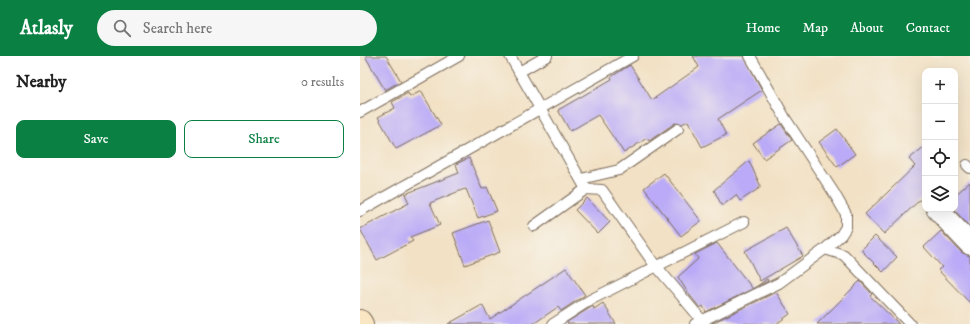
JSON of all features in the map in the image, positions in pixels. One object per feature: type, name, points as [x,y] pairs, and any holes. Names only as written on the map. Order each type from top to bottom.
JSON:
[{"type":"street","points":[[940,212],[970,244]]},
{"type":"lane","points":[[360,112],[459,56]]},
{"type":"lane","points":[[510,56],[586,189]]},
{"type":"lane","points":[[519,72],[547,56]]},
{"type":"lane","points":[[360,211],[632,56]]},
{"type":"lane","points":[[534,226],[586,189],[602,190],[656,266],[701,322],[779,283],[825,249],[841,235],[846,226],[846,214],[834,192],[772,96],[750,56]]},
{"type":"lane","points":[[581,179],[619,170],[678,129]]},
{"type":"lane","points":[[553,324],[590,300],[744,222]]},
{"type":"lane","points":[[825,249],[844,255],[910,324]]},
{"type":"building","points":[[365,56],[386,56],[401,81],[385,90]]},
{"type":"building","points":[[693,56],[744,56],[762,90],[718,119],[726,135],[702,147],[688,121],[682,124],[675,123],[649,141],[647,138],[624,153],[598,115],[570,131],[558,110],[612,79],[611,77],[630,65],[652,100],[699,67]]},
{"type":"building","points":[[421,91],[441,125],[396,149],[378,117],[395,108],[392,102],[408,93],[410,97]]},
{"type":"building","points":[[781,124],[792,140],[764,159],[753,143]]},
{"type":"building","points":[[837,129],[855,154],[837,167],[819,142]]},
{"type":"building","points":[[922,148],[922,198],[884,234],[865,214],[915,166],[909,159]]},
{"type":"building","points":[[469,158],[482,189],[487,187],[497,211],[478,218],[466,189],[430,203],[440,225],[410,237],[413,241],[377,260],[360,229],[409,203],[405,194],[459,173],[456,164]]},
{"type":"building","points":[[749,161],[761,187],[740,201],[736,195],[722,206],[714,190]]},
{"type":"building","points":[[664,173],[701,221],[681,236],[644,188]]},
{"type":"building","points":[[970,182],[970,227],[956,212],[958,212],[958,192]]},
{"type":"building","points":[[587,198],[610,222],[598,234],[575,210]]},
{"type":"building","points":[[488,220],[500,252],[465,265],[453,233]]},
{"type":"building","points":[[786,228],[803,256],[760,281],[745,251]]},
{"type":"building","points":[[941,231],[961,252],[970,256],[970,303],[938,270],[942,267],[924,247]]},
{"type":"building","points":[[875,236],[897,257],[883,272],[861,250]]},
{"type":"building","points":[[717,243],[753,289],[706,312],[703,306],[700,308],[688,293],[678,277],[698,259],[695,254]]},
{"type":"building","points":[[566,268],[585,295],[561,311],[558,307],[533,324],[448,324],[482,305],[490,319]]},
{"type":"building","points":[[767,279],[768,281],[755,287]]},
{"type":"building","points":[[860,281],[872,294],[870,296],[899,324],[817,324]]},
{"type":"building","points":[[776,292],[790,314],[776,324],[712,323]]},
{"type":"building","points":[[603,303],[616,324],[568,324],[567,322],[593,306],[594,309]]}]
